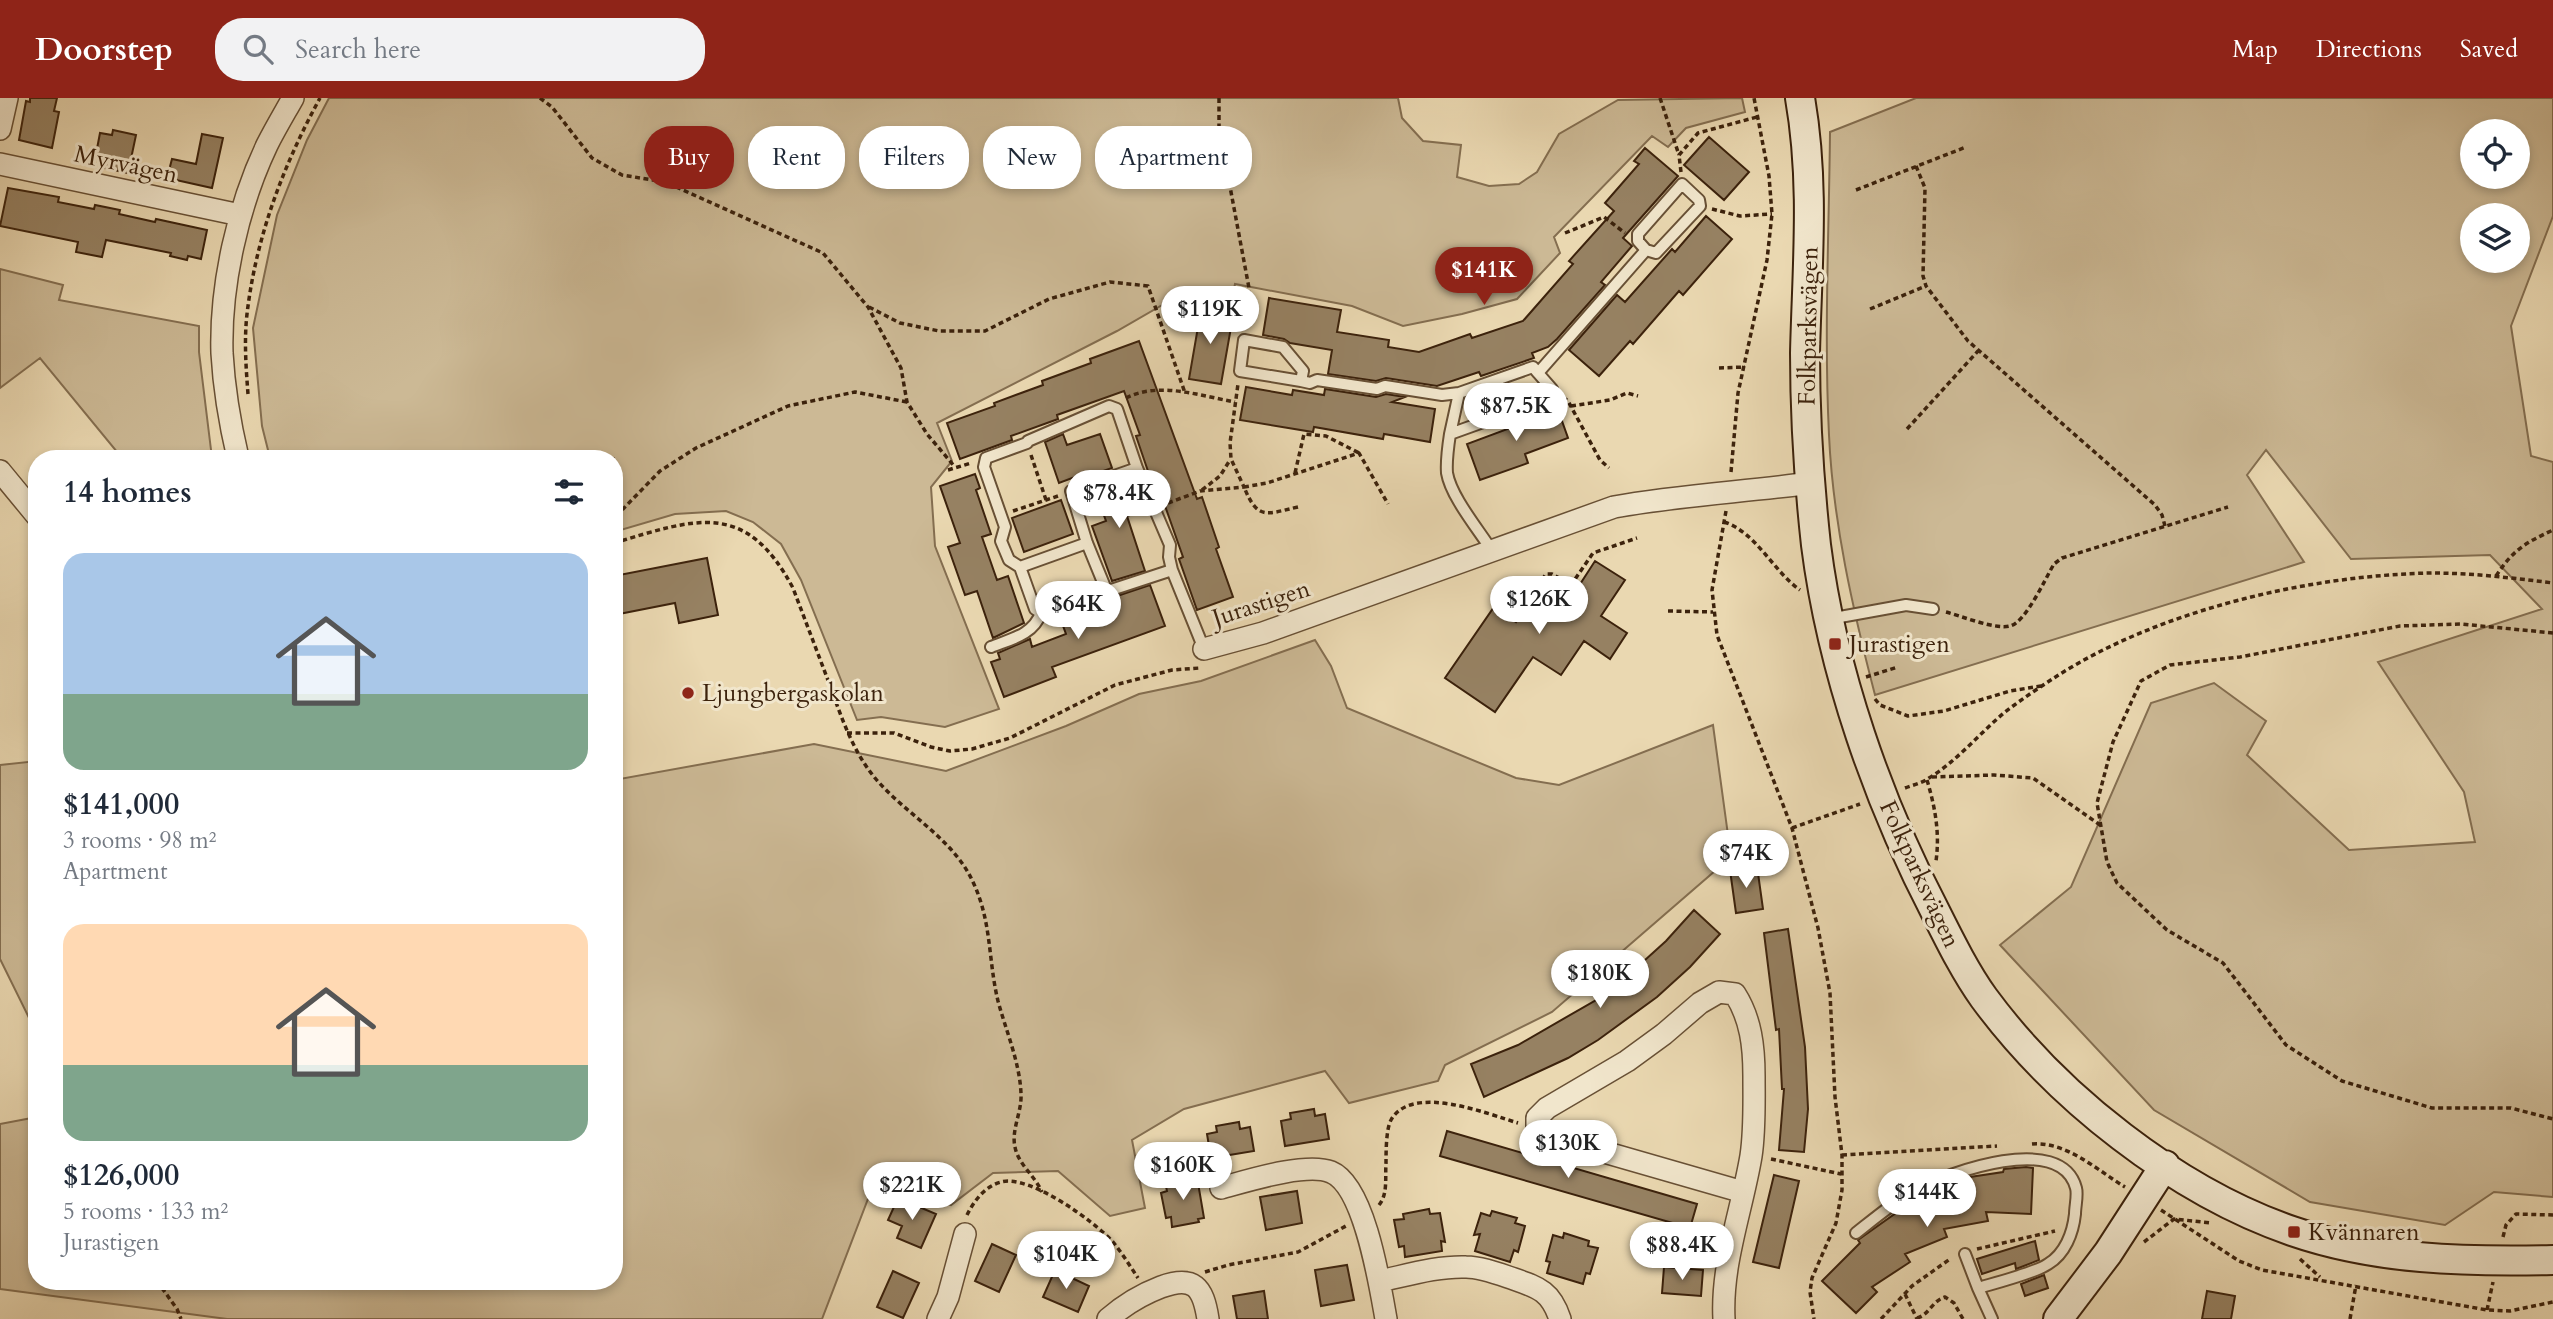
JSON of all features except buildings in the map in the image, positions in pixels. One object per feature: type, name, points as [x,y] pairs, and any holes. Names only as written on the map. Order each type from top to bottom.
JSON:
[{"type":"main road","name":"Folkparksvägen","points":[[1800,98],[1808,168],[1806,425],[1816,547],[1829,619],[1878,785],[1917,878],[1984,998],[2061,1086],[2110,1129],[2216,1198],[2263,1220],[2324,1241],[2408,1258],[2553,1260]]},
{"type":"main road","points":[[2058,1319],[2083,1289],[2165,1165]]},
{"type":"street","points":[[0,129],[7,98]]},
{"type":"street","points":[[237,450],[225,387],[222,350],[228,281],[240,215],[267,145],[293,98]]},
{"type":"street","name":"Myrvägen","points":[[0,164],[240,215]]},
{"type":"street","points":[[0,471],[28,505]]},
{"type":"street","name":"Jurastigen","points":[[1204,649],[1263,633],[1614,507],[1672,496],[1729,494],[1811,484]]},
{"type":"street","points":[[1724,1319],[1726,1275],[1751,1155],[1754,1066],[1750,1028],[1743,1006],[1735,994],[1719,992],[1700,1003],[1627,1062],[1547,1108],[1537,1118],[1537,1128],[1545,1135],[1743,1192]]},
{"type":"street","points":[[1221,1188],[1275,1173],[1318,1170],[1332,1172],[1343,1182],[1367,1226],[1386,1319]]},
{"type":"street","points":[[938,1319],[948,1297],[965,1234]]},
{"type":"street","points":[[1380,1281],[1442,1268],[1468,1267],[1498,1274],[1545,1292],[1555,1304],[1560,1319]]},
{"type":"street","points":[[1108,1319],[1126,1304],[1148,1292],[1178,1281],[1190,1282],[1205,1299],[1208,1319]]},
{"type":"lane","points":[[1682,184],[1699,200],[1700,206],[1656,253],[1642,246],[1638,234],[1682,184]]},
{"type":"lane","points":[[1538,373],[1642,246]]},
{"type":"lane","points":[[1301,381],[1303,372],[1283,347],[1244,340],[1240,372],[1310,383],[1317,380],[1377,389],[1385,386],[1441,395],[1459,393],[1533,367],[1552,389],[1549,394],[1506,410],[1500,416],[1450,434]]},
{"type":"lane","points":[[1459,393],[1450,434],[1447,475],[1461,503],[1492,551]]},
{"type":"lane","points":[[1041,613],[1035,609],[1020,567],[1009,560],[1001,541],[1005,527],[984,467],[986,458],[1027,443],[1028,440],[1109,406]]},
{"type":"lane","name":"Jurastigen","points":[[1109,406],[1117,409],[1137,468],[1170,545],[1172,570],[1204,649]]},
{"type":"lane","points":[[1107,592],[1087,543],[1071,491],[1137,468]]},
{"type":"lane","points":[[1020,567],[1087,543]]},
{"type":"lane","points":[[1041,613],[1172,570]]},
{"type":"lane","points":[[1829,619],[1906,605],[1933,609]]},
{"type":"lane","points":[[990,647],[1025,634],[1037,623],[1041,613]]},
{"type":"lane","points":[[1856,1233],[1917,1189],[1977,1166],[2011,1159],[2037,1160],[2058,1165],[2072,1179],[2077,1189],[2073,1229],[2062,1252],[2048,1265],[1978,1288]]},
{"type":"lane","points":[[1965,1254],[1992,1319]]},
{"type":"path","points":[[250,405],[246,316],[262,234],[293,149],[320,98]]},
{"type":"path","points":[[540,98],[552,107],[592,158],[622,175],[665,182],[823,253],[868,307],[901,368],[907,402],[927,435],[955,467]]},
{"type":"path","points":[[1219,98],[1219,128],[1249,288],[1244,340]]},
{"type":"path","points":[[1660,98],[1679,155],[1682,184]]},
{"type":"path","points":[[1754,98],[1769,176],[1772,214],[1767,260],[1738,393],[1729,494],[1712,590],[1713,612],[1728,669],[1792,828],[1818,928],[1830,993],[1835,1097],[1842,1155],[1839,1215],[1812,1278],[1810,1292],[1814,1319]]},
{"type":"path","points":[[1679,155],[1698,133],[1757,117]]},
{"type":"path","points":[[1856,190],[1966,146]]},
{"type":"path","points":[[1916,166],[1925,188],[1923,275],[1926,286],[1968,341],[2155,505],[2165,526]]},
{"type":"path","points":[[1715,209],[1740,216],[1772,214]]},
{"type":"path","points":[[1565,233],[1604,217],[1642,246]]},
{"type":"path","points":[[868,307],[900,323],[939,331],[985,331],[1049,299],[1110,282],[1148,286],[1185,393]]},
{"type":"path","points":[[1870,309],[1926,286]]},
{"type":"path","points":[[1907,429],[1978,351]]},
{"type":"path","points":[[1719,368],[1745,368]]},
{"type":"path","points":[[1240,372],[1230,443],[1231,459],[1250,503],[1258,512],[1266,514],[1298,507]]},
{"type":"path","points":[[1109,406],[1139,392],[1158,389],[1235,402]]},
{"type":"path","points":[[1552,389],[1568,401],[1600,460],[1609,468]]},
{"type":"path","points":[[623,509],[660,471],[696,448],[788,406],[855,392],[907,402]]},
{"type":"path","points":[[1571,406],[1610,400],[1627,393],[1637,396]]},
{"type":"path","points":[[1295,473],[1304,434],[1326,436],[1359,453],[1388,504]]},
{"type":"path","points":[[1027,443],[1046,500]]},
{"type":"path","points":[[1154,508],[1200,491],[1267,483],[1359,453]]},
{"type":"path","points":[[948,470],[986,458]]},
{"type":"path","points":[[1200,491],[1220,476],[1231,459]]},
{"type":"path","points":[[1001,516],[1071,491]]},
{"type":"path","points":[[1933,609],[1998,626],[2011,626],[2021,619],[2054,564],[2062,558],[2228,507]]},
{"type":"path","points":[[1724,522],[1738,527],[1789,582],[1802,592]]},
{"type":"path","points":[[623,542],[684,525],[733,525],[751,534],[770,551],[782,567],[793,588],[847,733],[860,756],[875,778],[893,797],[943,842],[972,880],[990,934],[998,998],[1021,1094],[1014,1139],[1015,1150],[1042,1192]]},
{"type":"path","points":[[2496,576],[2509,556],[2523,544],[2553,530]]},
{"type":"path","points":[[1533,594],[1546,574],[1552,574],[1572,585],[1593,553],[1637,538]]},
{"type":"path","points":[[1896,792],[1929,778],[2006,712],[2084,659],[2130,638],[2231,603],[2368,577],[2432,573],[2496,576],[2553,583]]},
{"type":"path","points":[[1668,611],[1713,612]]},
{"type":"path","points":[[2553,632],[2461,624],[2400,626],[2240,657],[2170,665],[2141,681],[2113,741],[2097,803],[2107,862],[2117,883],[2167,930],[2223,963],[2286,1045],[2342,1081],[2432,1108],[2511,1108],[2553,1119]]},
{"type":"path","points":[[1864,678],[1898,667]]},
{"type":"path","points":[[1858,673],[1868,687]]},
{"type":"path","points":[[1871,695],[1880,705],[1908,716],[1944,710],[2010,691],[2042,686]]},
{"type":"path","points":[[1929,778],[1994,775],[2033,778],[2100,825]]},
{"type":"path","points":[[1929,778],[1937,827],[1935,867]]},
{"type":"path","points":[[1792,828],[1869,801]]},
{"type":"path","points":[[2025,1144],[2050,1144],[2063,1149],[2239,1261],[2262,1270],[2487,1310],[2510,1311],[2553,1302]]},
{"type":"path","points":[[1842,1155],[1998,1146]]},
{"type":"path","points":[[1751,1155],[1841,1174]]},
{"type":"path","points":[[965,1234],[965,1218],[984,1191],[1000,1182],[1026,1184],[1078,1213],[1106,1236],[1148,1292]]},
{"type":"path","points":[[2503,1237],[2510,1219],[2516,1214],[2553,1215]]},
{"type":"path","points":[[2487,1310],[2495,1276]]},
{"type":"path","points":[[2350,1319],[2356,1285]]},
{"type":"path","points":[[163,1290],[181,1319]]},
{"type":"path","points":[[1905,1294],[1917,1319],[1925,1315],[1935,1301],[1945,1297],[1954,1303],[1963,1319]]},
{"type":"shaded area","points":[[329,98],[1398,98],[1402,118],[1423,141],[1461,145],[1457,177],[1489,186],[1519,184],[1537,172],[1559,134],[1618,100],[1742,98],[1745,112],[1686,128],[1668,147],[1652,136],[1554,237],[1560,253],[1517,299],[1403,326],[1352,306],[1235,284],[1233,295],[1190,289],[1117,331],[937,423],[952,461],[931,487],[935,546],[999,709],[945,727],[881,717],[857,720],[801,580],[781,544],[753,522],[726,511],[675,514],[623,529],[623,450],[268,450],[262,426],[253,328],[277,215],[307,140]]},
{"type":"shaded area","points":[[1916,98],[2553,98],[2553,216],[2511,326],[2531,456],[2553,462],[2553,1197],[2494,1192],[2445,1225],[2310,1202],[2154,1110],[2000,945],[2071,887],[2151,703],[2214,683],[2266,721],[2247,755],[2349,850],[2475,842],[2464,792],[2378,662],[2542,609],[2490,555],[2351,559],[2266,450],[2247,475],[2304,562],[1875,695],[1845,566],[1831,468],[1827,284],[1830,132]]},
{"type":"shaded area","points":[[0,269],[63,285],[59,300],[199,326],[199,352],[211,450],[115,450],[40,358],[0,388]]},
{"type":"shaded area","points":[[1315,640],[1331,666],[1347,708],[1516,778],[1559,785],[1713,725],[1731,857],[1552,1012],[1445,1065],[1438,1081],[1349,1103],[1325,1071],[1184,1109],[1132,1140],[1145,1208],[1110,1216],[1058,1171],[993,1173],[951,1205],[876,1178],[822,1319],[227,1319],[0,1289],[0,1124],[28,1119],[28,1290],[623,1290],[623,778],[814,744],[946,771],[1066,726],[1139,694],[1201,681]]},
{"type":"shaded area","points":[[28,762],[28,1016],[0,959],[0,765]]},
{"type":"place","name":"Jurastigen","points":[[1835,644]]},
{"type":"place","name":"Ljungbergaskolan","points":[[688,693]]},
{"type":"place","name":"Kvännaren","points":[[2294,1232]]}]
